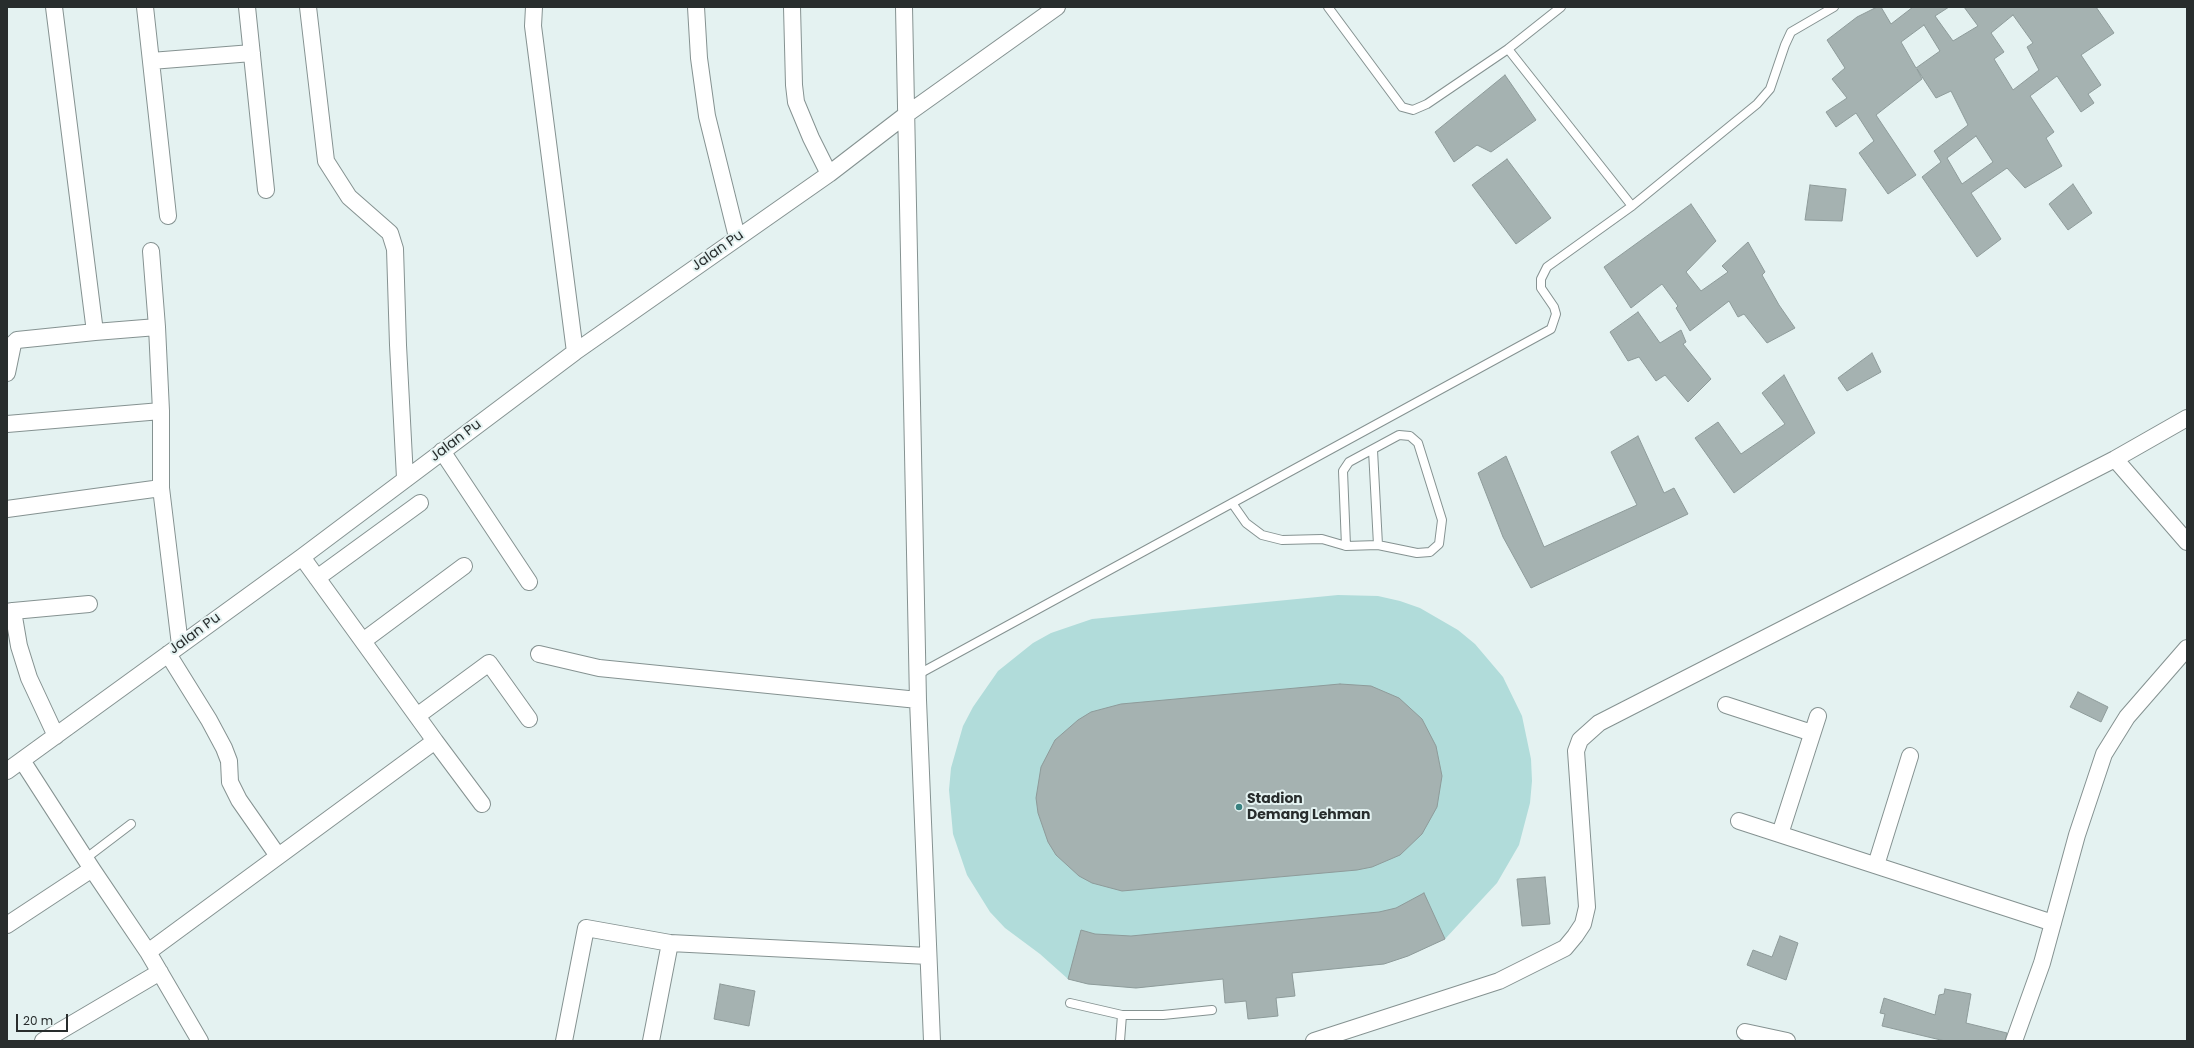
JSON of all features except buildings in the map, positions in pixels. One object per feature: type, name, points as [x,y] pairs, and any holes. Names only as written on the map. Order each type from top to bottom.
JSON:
[{"type":"street","points":[[54,7],[95,332]]},
{"type":"street","points":[[145,7],[168,216]]},
{"type":"street","points":[[247,7],[266,190]]},
{"type":"street","points":[[308,7],[326,161],[349,197],[390,233],[395,249],[398,346],[405,478]]},
{"type":"street","points":[[534,7],[533,26],[575,352]]},
{"type":"street","points":[[696,7],[699,58],[707,116],[737,237]]},
{"type":"street","points":[[792,7],[794,85],[796,102],[811,138],[829,174]]},
{"type":"street","points":[[904,7],[918,700],[932,1041]]},
{"type":"street","name":"Jalan Pu","points":[[7,771],[23,762],[56,736],[302,557],[405,478],[575,352],[737,237],[829,174],[907,114],[1057,7]]},
{"type":"street","points":[[151,61],[252,53]]},
{"type":"street","points":[[151,251],[157,327],[161,411],[161,488],[180,645]]},
{"type":"street","points":[[7,374],[13,344],[17,340],[157,327]]},
{"type":"street","points":[[7,424],[161,411]]},
{"type":"street","points":[[1314,1041],[1499,981],[1565,948],[1583,924],[1588,907],[1576,750],[1580,740],[1599,723],[2115,459],[2187,418]]},
{"type":"street","points":[[442,451],[529,582]]},
{"type":"street","points":[[2115,459],[2187,542]]},
{"type":"street","points":[[7,509],[161,488]]},
{"type":"street","points":[[317,578],[420,503]]},
{"type":"street","points":[[302,557],[482,804]]},
{"type":"street","points":[[363,641],[464,566]]},
{"type":"street","points":[[56,736],[29,678],[10,612],[89,604]]},
{"type":"street","points":[[2014,1041],[2042,963],[2077,835],[2104,754],[2127,717],[2187,648]]},
{"type":"street","points":[[168,654],[210,720],[224,748],[229,761],[230,782],[239,800],[278,856]]},
{"type":"street","points":[[539,654],[599,668],[918,700]]},
{"type":"street","points":[[417,716],[489,664],[529,719]]},
{"type":"street","points":[[1726,705],[1812,733]]},
{"type":"street","points":[[1780,834],[1818,716]]},
{"type":"street","points":[[148,952],[435,741]]},
{"type":"street","points":[[1876,865],[1910,756]]},
{"type":"street","points":[[23,762],[88,864],[148,952],[200,1041]]},
{"type":"street","points":[[1739,821],[2052,923]]},
{"type":"street","points":[[7,925],[88,864]]},
{"type":"street","points":[[564,1041],[586,928],[670,943],[928,956]]},
{"type":"street","points":[[651,1041],[670,943]]},
{"type":"street","points":[[43,1041],[160,972]]},
{"type":"street","points":[[1745,1032],[1787,1041]]},
{"type":"lane","points":[[1328,7],[1402,107],[1413,110],[1427,104],[1508,49],[1561,7]]},
{"type":"lane","points":[[918,675],[1551,329],[1556,314],[1554,307],[1541,288],[1541,279],[1547,267],[1632,206],[1757,104],[1770,89],[1791,32],[1834,7]]},
{"type":"lane","points":[[1508,49],[1632,206]]},
{"type":"lane","points":[[1232,503],[1246,523],[1262,535],[1282,540],[1322,539],[1346,546],[1378,545],[1417,553],[1430,552],[1439,544],[1442,520],[1418,443],[1410,436],[1399,435],[1349,462],[1343,471],[1346,546]]},
{"type":"lane","points":[[1373,450],[1378,545]]},
{"type":"lane","points":[[88,864],[131,824]]},
{"type":"lane","points":[[1070,1003],[1122,1015],[1163,1015],[1212,1010]]},
{"type":"lane","points":[[1120,1041],[1122,1015]]},
{"type":"shaded area","name":"Stadion Demang Lehman","points":[[1338,595],[1378,596],[1400,601],[1420,608],[1458,630],[1475,644],[1503,677],[1522,716],[1531,759],[1532,781],[1530,803],[1519,845],[1497,883],[1445,939],[1408,956],[1384,964],[1292,973],[1295,996],[1276,998],[1278,1016],[1248,1019],[1246,1001],[1223,979],[1136,988],[1088,984],[1068,979],[1040,954],[1005,928],[990,912],[967,875],[953,834],[949,790],[951,768],[963,726],[973,707],[998,671],[1033,643],[1051,633],[1092,619]]},
{"type":"place","name":"Stadion Demang Lehman","points":[[1239,807]]}]
